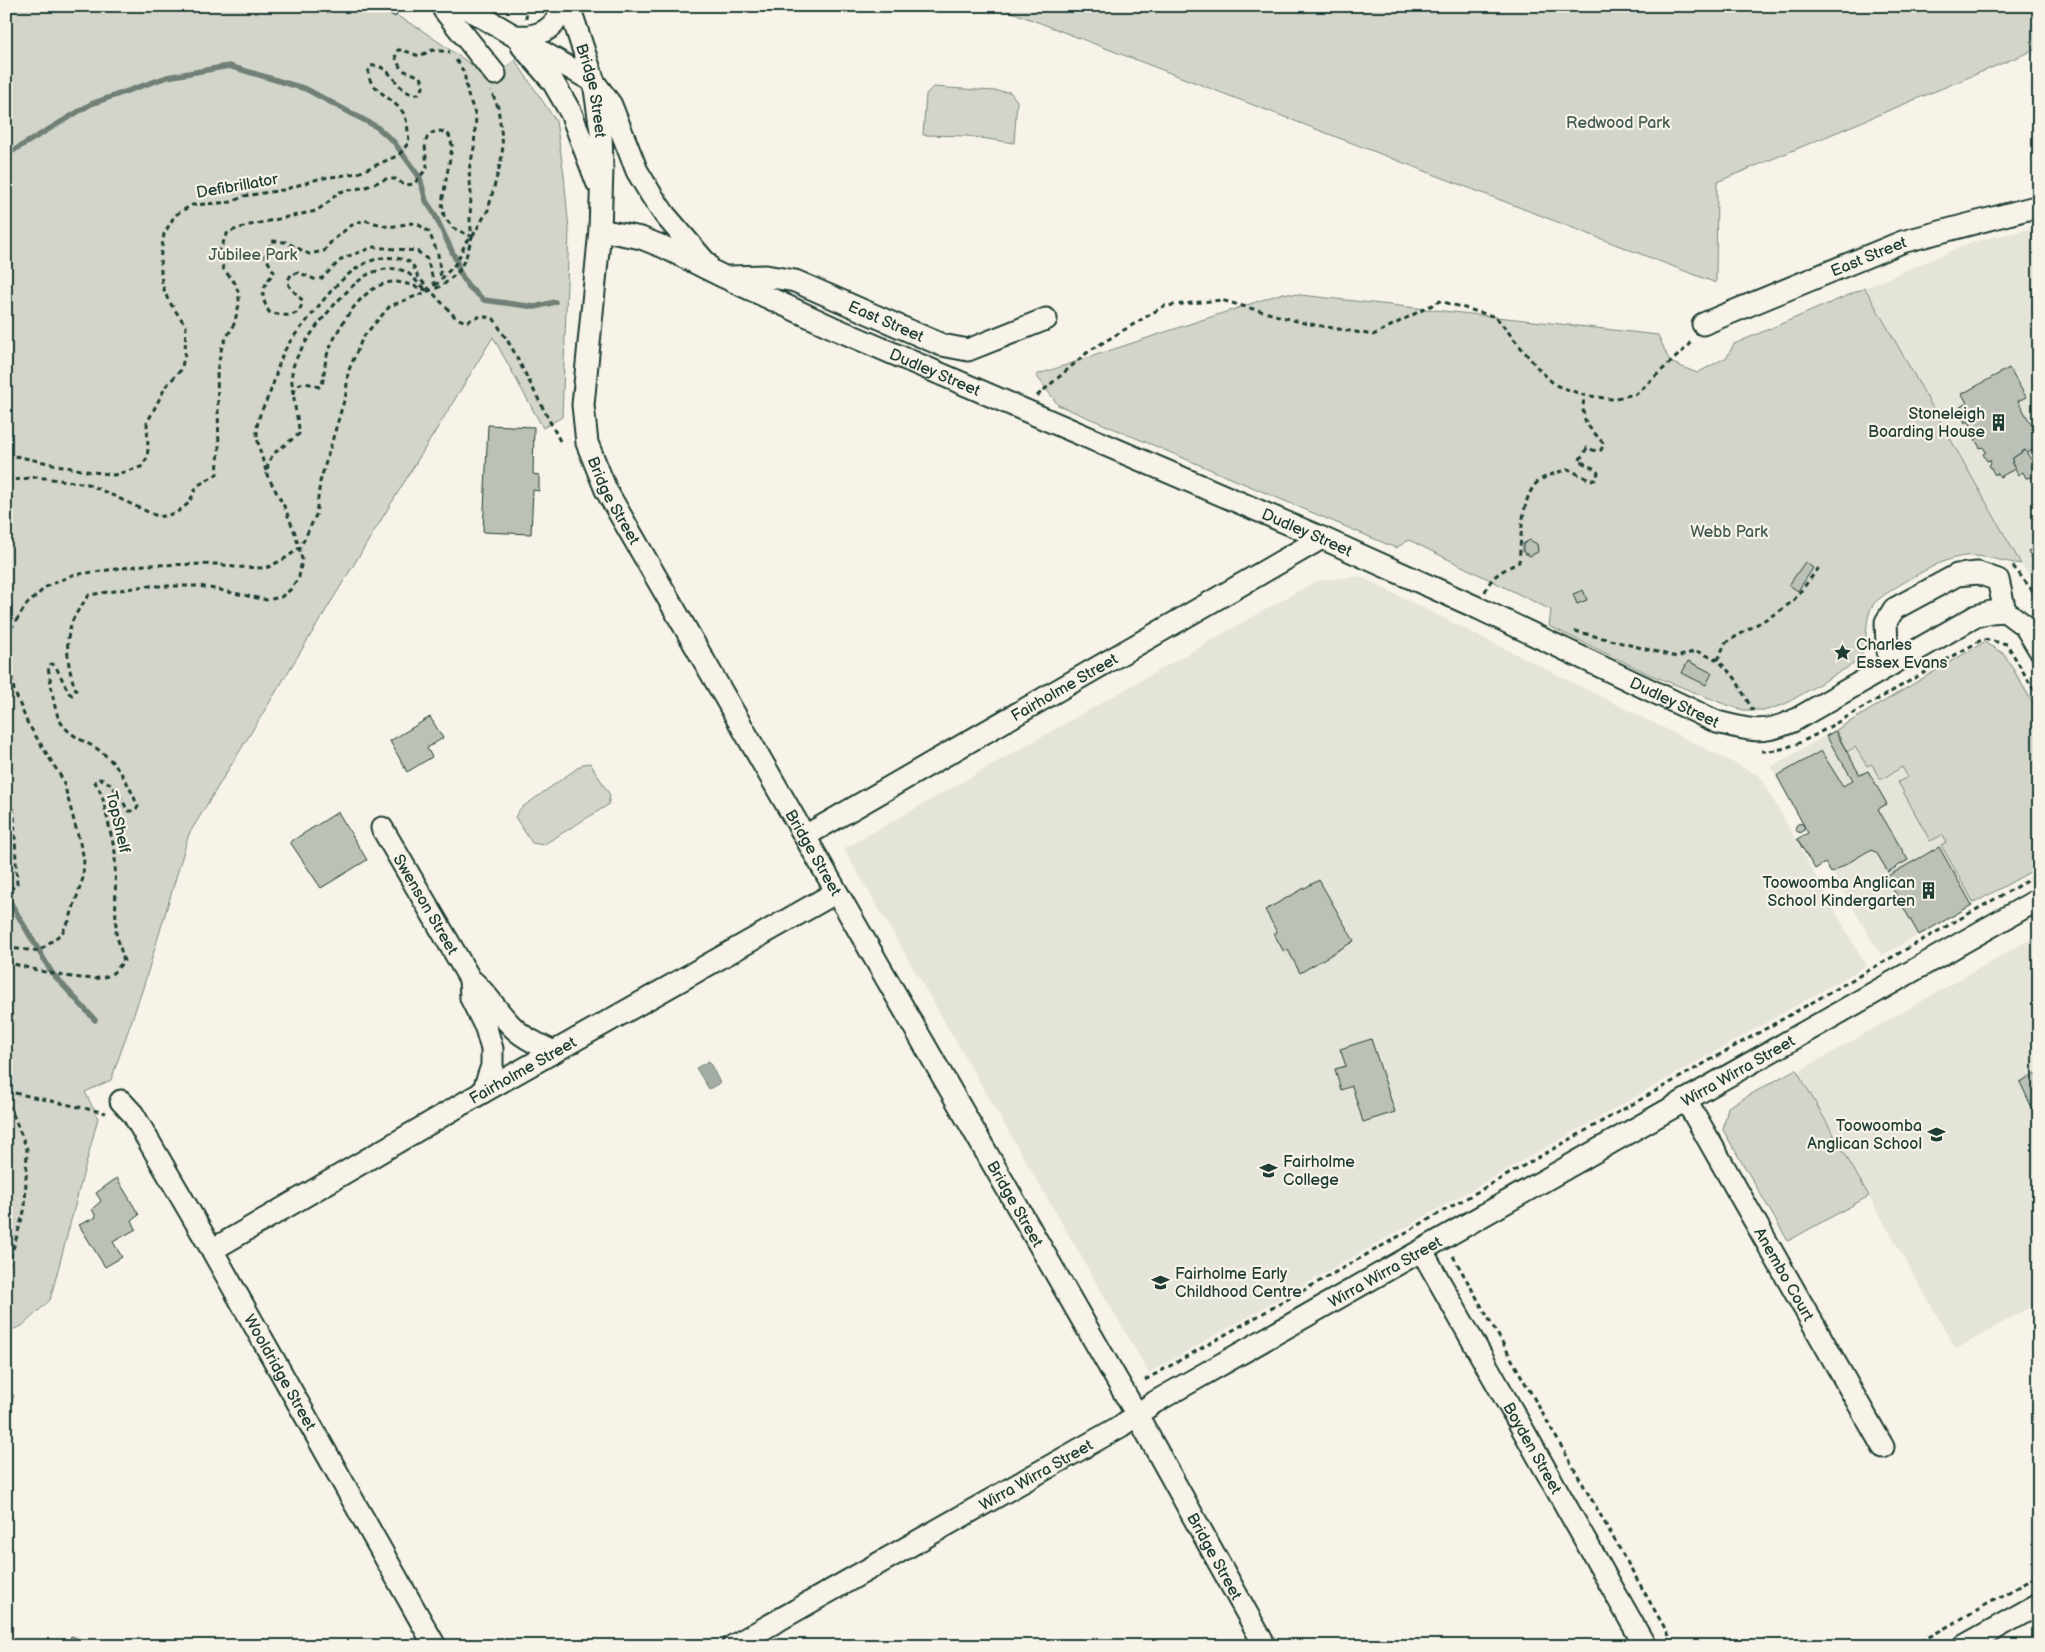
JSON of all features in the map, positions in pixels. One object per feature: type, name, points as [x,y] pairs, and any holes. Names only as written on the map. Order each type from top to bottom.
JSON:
[{"type":"street","points":[[446,6],[444,10],[492,80]]},
{"type":"street","points":[[462,6],[594,82],[611,105],[637,171],[652,196],[665,215],[718,274]]},
{"type":"street","points":[[515,36],[528,37],[543,32],[555,24],[563,6]]},
{"type":"street","name":"Bridge Street","points":[[569,6],[594,82],[601,132],[600,230],[583,405],[587,444],[606,490],[805,836],[835,893],[1137,1415],[1265,1646]]},
{"type":"street","points":[[515,36],[553,82],[571,113],[601,191]]},
{"type":"street","name":"East Street","points":[[1704,324],[1902,242],[2039,206]]},
{"type":"street","name":"Dudley Street","points":[[600,230],[641,238],[666,248],[836,329],[1322,538],[1478,608],[1717,722],[1750,730],[1764,731],[1793,721],[1976,616],[2005,611]]},
{"type":"street","name":"East Street","points":[[718,274],[766,276],[795,282],[942,345],[968,350],[1046,319]]},
{"type":"street","name":"Fairholme Street","points":[[805,836],[1322,538]]},
{"type":"street","points":[[1890,664],[1886,622],[1894,609],[1957,575],[1978,574],[1998,580],[2005,611],[2025,626],[2039,649]]},
{"type":"street","name":"Swenson Street","points":[[382,828],[470,979],[490,998],[517,1032],[554,1052]]},
{"type":"street","name":"Fairholme Street","points":[[212,1250],[484,1092],[835,893]]},
{"type":"street","name":"Wirra Wirra Street","points":[[733,1646],[1122,1426],[1164,1398],[2039,899]]},
{"type":"street","name":"Swenson Street","points":[[470,979],[471,998],[486,1028],[492,1049],[492,1066],[484,1092]]},
{"type":"street","name":"Anembo Court","points":[[1686,1100],[1883,1447]]},
{"type":"street","name":"Wooldridge Street","points":[[127,1108],[212,1250],[435,1646]]},
{"type":"street","name":"Boyden Street","points":[[1422,1251],[1645,1646]]},
{"type":"street","points":[[1964,1646],[2039,1604]]},
{"type":"path","points":[[447,45],[464,72],[468,95],[476,116],[474,148],[469,170],[472,237]]},
{"type":"path","name":"Defibrillator","points":[[6,454],[114,475],[141,467],[147,458],[147,423],[166,386],[181,370],[185,354],[186,326],[168,300],[162,284],[160,259],[164,234],[175,215],[192,205],[232,202],[244,196],[283,190],[318,179],[358,173],[399,155],[409,142],[405,116],[398,106],[368,79],[367,72],[371,66],[378,64],[404,89],[410,93],[418,94],[421,92],[424,84],[422,79],[404,72],[398,64],[395,54],[398,50],[419,56],[433,50],[450,52]]},
{"type":"path","points":[[6,948],[39,951],[62,933],[69,921],[82,878],[84,858],[63,780],[27,722],[14,690],[8,656],[10,630],[27,604],[46,587],[72,575],[144,565],[218,564],[234,567],[266,568],[284,560],[300,548],[316,515],[320,482],[346,394],[348,372],[363,337],[390,306],[442,286],[459,272],[472,237],[488,210],[503,146],[492,80]]},
{"type":"path","points":[[6,481],[37,477],[88,484],[159,517],[176,513],[189,503],[196,486],[217,474],[219,449],[217,371],[222,346],[234,324],[239,305],[239,294],[235,283],[224,270],[218,254],[228,232],[250,225],[316,211],[339,192],[366,187],[386,179],[396,179],[404,184],[414,184],[427,168],[424,153],[426,140],[434,133],[441,131],[449,135],[453,148],[450,152],[442,204],[444,216],[453,228],[472,237]]},
{"type":"path","points":[[435,286],[427,259],[417,251],[374,247],[343,258],[322,278],[316,280],[300,273],[292,273],[288,280],[289,286],[302,300],[302,306],[299,311],[290,316],[269,312],[263,301],[262,289],[274,272],[265,256],[272,241],[286,242],[309,254],[324,251],[331,242],[350,226],[364,220],[388,227],[412,223],[419,225],[428,232],[438,254],[441,279]]},
{"type":"path","points":[[430,291],[457,262],[466,242],[472,237]]},
{"type":"path","points":[[300,548],[284,506],[267,475],[257,436],[257,423],[289,344],[339,282],[373,260],[388,257],[401,258],[412,263],[418,277],[456,318],[466,322],[481,316],[494,319],[512,348],[561,443]]},
{"type":"path","points":[[267,475],[268,464],[273,454],[299,434],[300,426],[294,408],[291,380],[297,358],[323,319],[341,298],[366,276],[376,271],[404,271],[417,283],[430,291]]},
{"type":"path","points":[[293,397],[296,389],[304,383],[310,383],[319,387],[322,385],[329,350],[342,322],[367,293],[386,283],[395,282],[430,291]]},
{"type":"path","points":[[1024,410],[1089,351],[1164,306],[1221,300],[1304,323],[1373,335],[1440,300],[1496,316],[1536,366],[1555,385],[1584,395],[1610,399],[1636,394],[1686,348],[1704,324]]},
{"type":"path","points":[[1486,589],[1489,581],[1494,576],[1519,562],[1526,503],[1534,486],[1546,478],[1568,469],[1590,480],[1595,480],[1598,473],[1595,469],[1579,461],[1586,448],[1596,452],[1601,450],[1604,444],[1585,425],[1582,412],[1584,395]]},
{"type":"path","name":"TopShelf","points":[[6,962],[41,972],[94,980],[111,975],[124,961],[116,933],[115,852],[102,795],[95,782],[96,779],[104,780],[115,790],[128,811],[133,811],[138,807],[131,788],[118,767],[98,749],[74,736],[61,723],[48,668],[51,664],[55,665],[69,693],[74,694],[76,690],[69,661],[69,634],[72,621],[89,595],[146,586],[200,586],[267,600],[281,597],[290,590],[299,577],[302,558],[300,548]]},
{"type":"path","points":[[1718,660],[1725,643],[1793,601],[1821,565]]},
{"type":"path","points":[[1567,629],[1677,657],[1696,651],[1718,660],[1735,678],[1764,731]]},
{"type":"path","points":[[1754,750],[1768,751],[1799,743],[1983,639],[2007,644],[2039,699]]},
{"type":"path","points":[[6,790],[14,813],[18,864],[17,885],[6,892]]},
{"type":"path","points":[[1145,1380],[2039,874]]},
{"type":"path","points":[[6,1091],[86,1110],[122,1116],[127,1108]]},
{"type":"path","points":[[6,1097],[27,1149],[24,1208],[6,1273]]},
{"type":"path","points":[[1453,1256],[1675,1646]]},
{"type":"path","points":[[1913,1646],[2039,1575]]},
{"type":"shaded area","points":[[2039,227],[2039,588],[2021,564],[1865,288],[1972,242]]},
{"type":"shaded area","name":"Fairholme College","points":[[1359,576],[1760,776],[1866,966],[1149,1373],[844,849],[1316,581]]},
{"type":"shaded area","points":[[1984,642],[2006,653],[2039,710],[2039,867],[1881,956],[1771,767]]},
{"type":"shaded area","name":"Toowoomba Anglican School","points":[[2039,934],[2039,1302],[1956,1349],[1798,1072]]},
{"type":"shaded area","points":[[709,1061],[720,1083],[709,1089],[696,1068]]},
{"type":"green space","name":"Jubilee Park","points":[[6,6],[380,6],[420,29],[492,79],[515,60],[556,121],[564,175],[569,231],[562,417],[543,428],[493,337],[189,834],[143,988],[111,1080],[85,1092],[98,1118],[50,1300],[22,1326],[6,1332]]},
{"type":"green space","name":"Redwood Park","points":[[996,6],[2039,6],[2039,48],[1717,182],[1716,283]]},
{"type":"green space","points":[[933,87],[1010,92],[1017,101],[1014,143],[967,136],[923,135],[926,94]]},
{"type":"green space","name":"Webb Park","points":[[1865,288],[2021,564],[1984,557],[1964,556],[1939,564],[1907,581],[1885,594],[1873,605],[1868,619],[1864,648],[1857,662],[1785,704],[1767,710],[1743,710],[1651,675],[1549,626],[1551,610],[1409,540],[1396,548],[1058,405],[1036,375],[1283,293],[1658,335],[1670,362],[1697,373],[1727,357],[1734,344]]},
{"type":"green space","points":[[1984,642],[2004,654],[2039,714],[2039,867],[1974,903],[1941,845],[1946,842],[1943,835],[1930,841],[1898,782],[1908,777],[1902,767],[1880,780],[1872,764],[1867,766],[1855,747],[1847,752],[1836,730]]},
{"type":"green space","points":[[590,763],[610,795],[608,805],[543,845],[532,843],[515,817],[520,809],[583,764]]},
{"type":"green space","points":[[1796,1069],[1869,1196],[1788,1241],[1723,1130],[1728,1107]]},
{"type":"green space","points":[[6,1386],[14,1396],[6,1417]]},
{"type":"building","points":[[390,7],[398,12],[395,17],[387,12]]},
{"type":"building","name":"Stoneleigh Boarding House","points":[[2009,368],[2026,397],[2018,401],[2039,438],[2039,447],[2027,453],[2025,450],[2013,458],[2012,463],[2015,469],[2000,477],[1997,473],[1995,475],[1989,465],[1991,463],[1990,460],[1987,461],[1983,454],[1986,452],[1983,447],[1980,448],[1975,439],[1978,438],[1968,426],[1971,425],[1968,421],[1965,423],[1962,416],[1964,414],[1960,407],[1967,403],[1962,394]]},
{"type":"building","points":[[488,425],[534,427],[533,474],[539,475],[539,491],[533,490],[531,534],[483,532]]},
{"type":"building","points":[[2025,450],[2035,466],[2031,467],[2039,466],[2039,476],[2026,478],[2023,472],[2018,475],[2012,463],[2013,458]]},
{"type":"building","points":[[1530,540],[1537,544],[1538,552],[1530,556],[1523,552],[1523,544]]},
{"type":"building","points":[[2039,545],[2039,571],[2028,551]]},
{"type":"building","points":[[1805,562],[1813,568],[1798,591],[1789,585]]},
{"type":"building","points":[[1583,590],[1587,600],[1577,604],[1573,594]]},
{"type":"building","points":[[1688,661],[1712,673],[1706,685],[1682,673]]},
{"type":"building","points":[[430,717],[443,738],[427,748],[432,757],[407,772],[390,741]]},
{"type":"building","points":[[1835,731],[1860,775],[1868,771],[1887,804],[1878,809],[1908,860],[1888,872],[1876,852],[1870,850],[1831,873],[1825,863],[1815,869],[1797,839],[1808,833],[1777,776],[1821,751],[1843,786],[1853,780],[1826,736]]},
{"type":"building","points":[[338,812],[367,860],[321,888],[290,842]]},
{"type":"building","points":[[1800,823],[1805,828],[1800,833],[1795,828]]},
{"type":"building","name":"Toowoomba Anglican School Kindergarten","points":[[1939,847],[1972,905],[1919,935],[1886,877]]},
{"type":"building","points":[[1319,880],[1354,941],[1300,973],[1288,950],[1284,952],[1274,934],[1277,932],[1265,910]]},
{"type":"building","points":[[1371,1039],[1395,1112],[1363,1122],[1352,1086],[1341,1090],[1335,1069],[1346,1066],[1340,1049]]},
{"type":"building","points":[[2036,1073],[2039,1078],[2039,1115],[2037,1112],[2034,1112],[2020,1082]]},
{"type":"building","points":[[117,1178],[139,1215],[132,1220],[136,1229],[113,1242],[122,1257],[105,1267],[79,1225],[96,1217],[92,1209],[101,1201],[96,1193]]},
{"type":"building","points":[[71,1636],[99,1646],[68,1646]]},
{"type":"waterway","points":[[6,155],[91,104],[167,77],[229,66],[306,89],[377,127],[394,142],[420,178],[426,201],[434,213],[457,262],[459,271],[468,286],[484,300],[535,307],[555,302]]},
{"type":"waterway","points":[[6,895],[52,973],[95,1020]]},
{"type":"place","name":"Stoneleigh Boarding House","points":[[1999,422]]},
{"type":"place","name":"Charles Essex Evans","points":[[1842,653]]},
{"type":"place","name":"Toowoomba Anglican School Kindergarten","points":[[1929,891]]},
{"type":"place","name":"Toowoomba Anglican School","points":[[1936,1134]]},
{"type":"place","name":"Fairholme College","points":[[1269,1170]]},
{"type":"place","name":"Fairholme Early Childhood Centre","points":[[1161,1282]]}]
